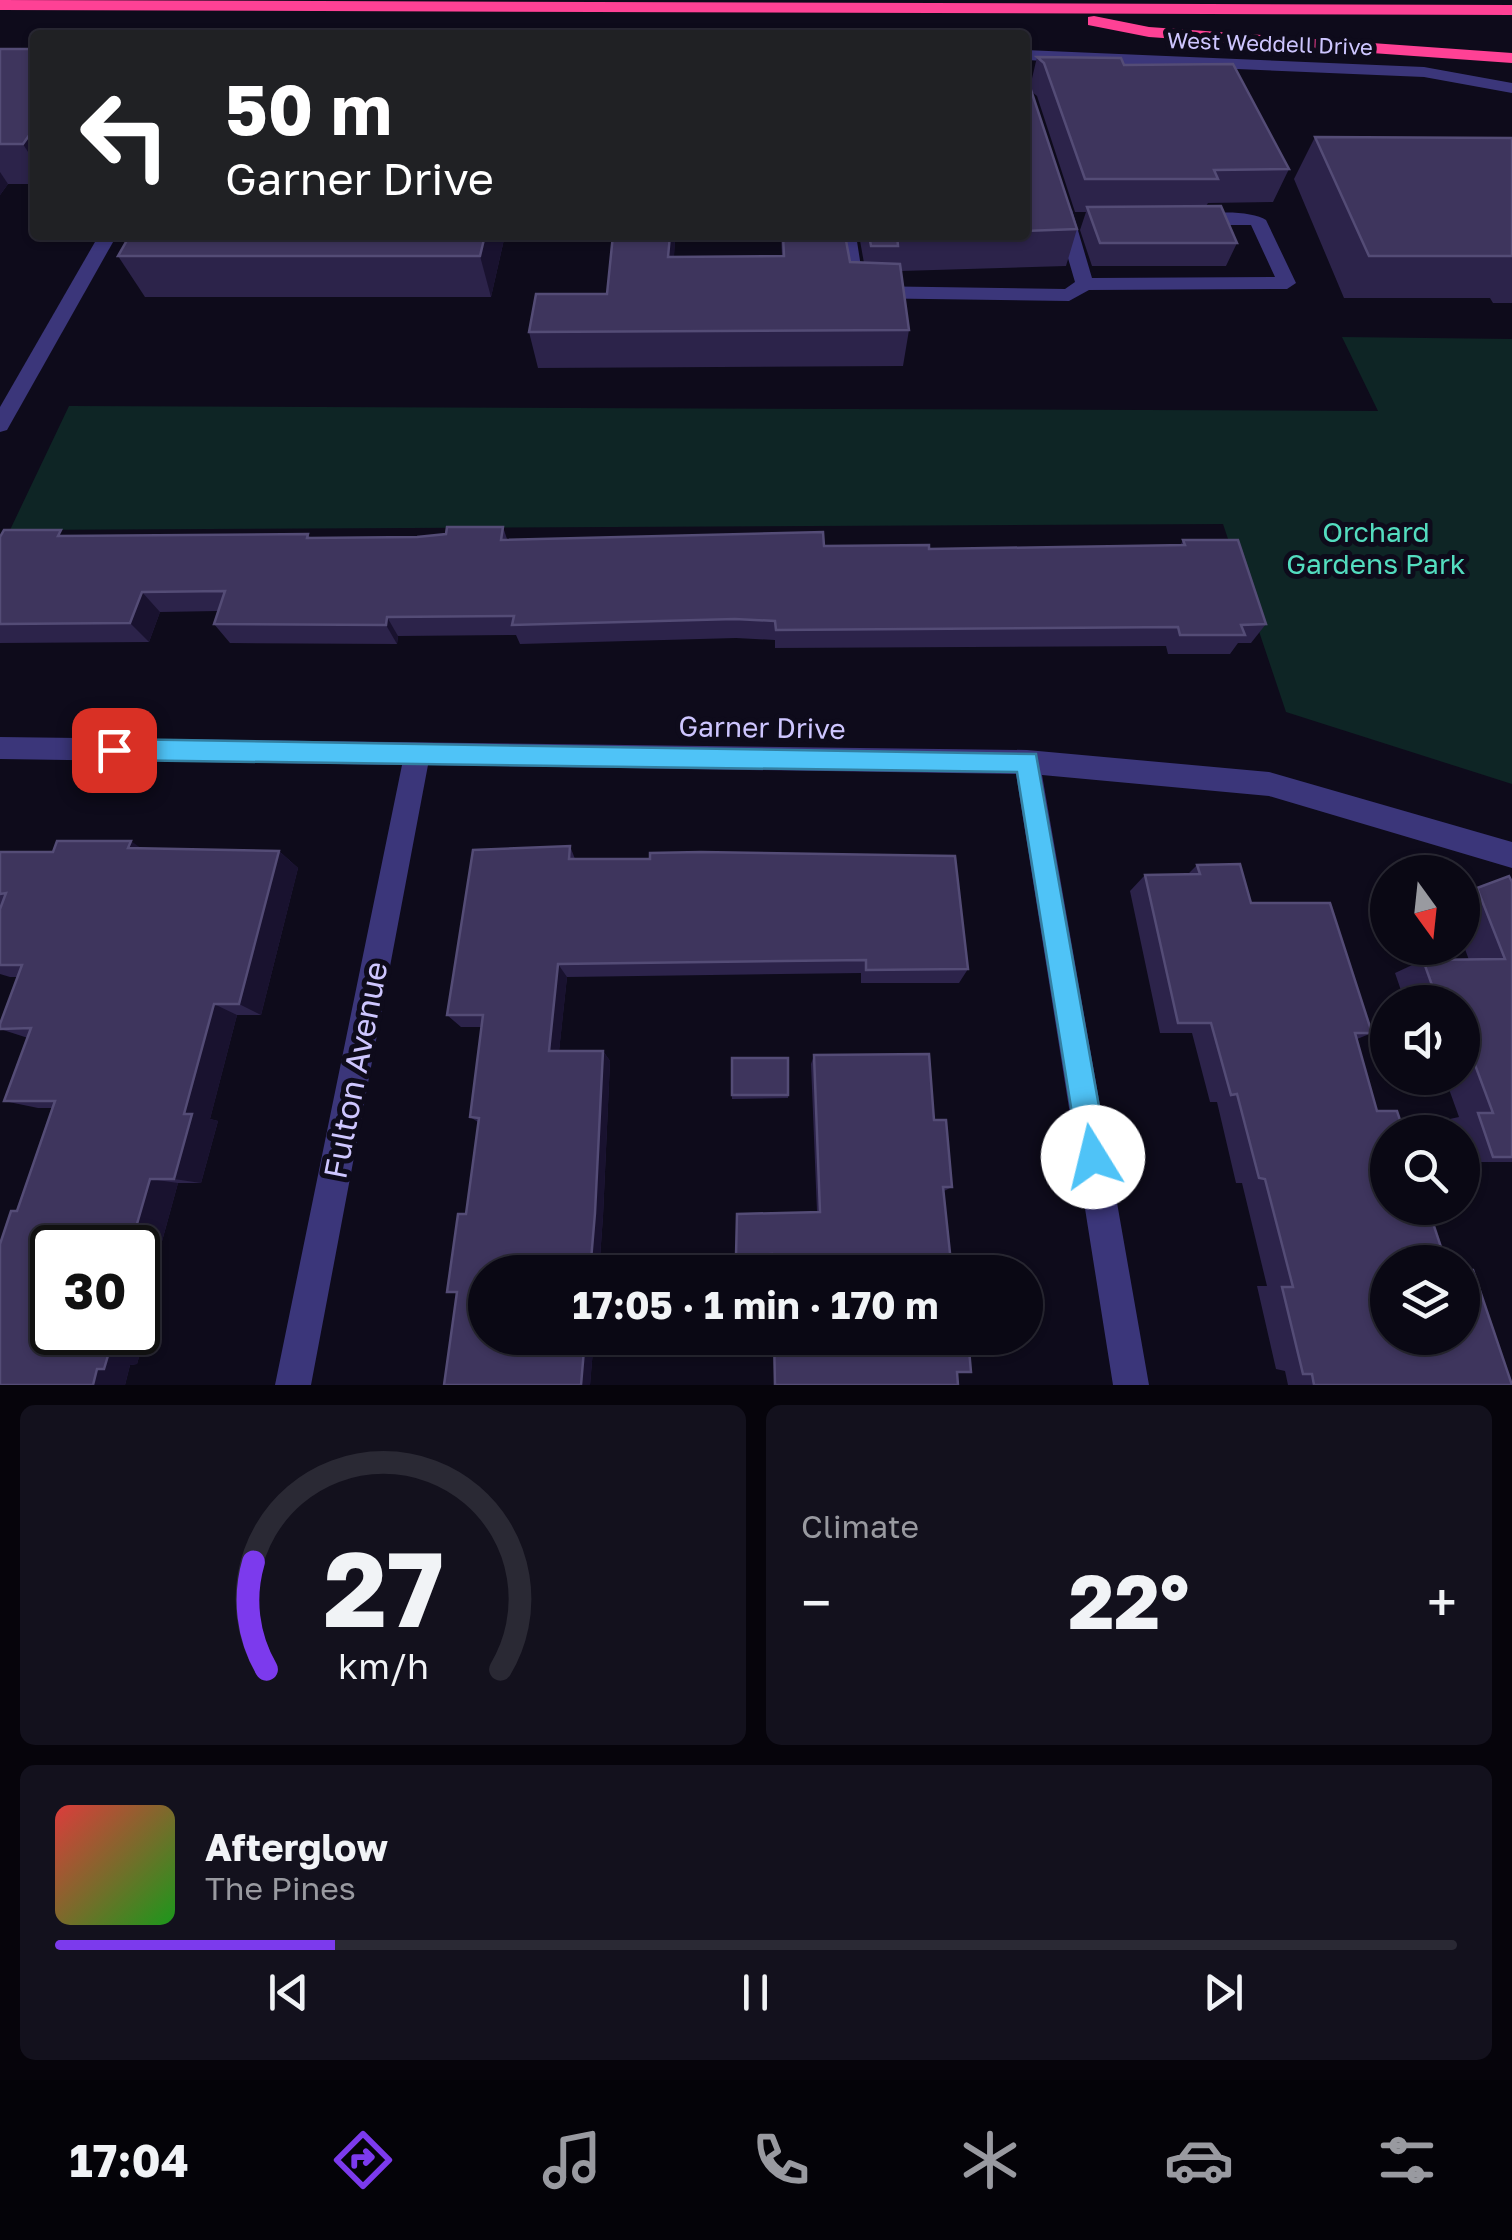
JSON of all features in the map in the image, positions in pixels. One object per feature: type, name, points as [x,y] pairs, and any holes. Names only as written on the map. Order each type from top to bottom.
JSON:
[{"type":"highway","points":[[0,5],[1512,10]]},
{"type":"highway","points":[[1028,8],[1149,32],[1512,58]]},
{"type":"street","name":"West Weddell Drive","points":[[1030,55],[1424,72],[1512,88]]},
{"type":"street","points":[[1054,184],[1076,221],[1085,284]]},
{"type":"street","points":[[848,240],[856,292],[1070,295],[1085,284],[1287,284],[1256,220],[1180,220]]},
{"type":"street","points":[[0,425],[105,240]]},
{"type":"street","name":"Garner Drive","points":[[0,748],[1028,762],[1269,784],[1512,855]]},
{"type":"street","name":"Fulton Avenue","points":[[293,1385],[417,756]]},
{"type":"street","points":[[1028,762],[1131,1385]]},
{"type":"green space","name":"Orchard Gardens Park","points":[[1342,337],[1512,339],[1512,784],[1286,712],[1223,524],[10,530],[69,406],[1378,411]]},
{"type":"building","points":[[0,49],[30,49],[30,134],[23,144],[0,144]]},
{"type":"building","points":[[1037,57],[1121,58],[1124,65],[1233,64],[1289,169],[1214,170],[1218,179],[1085,179],[1044,63]]},
{"type":"building","points":[[1030,87],[1077,229],[1030,231]]},
{"type":"building","points":[[1315,137],[1512,138],[1512,256],[1369,256]]},
{"type":"building","points":[[1221,206],[1237,243],[1100,243],[1087,207]]},
{"type":"building","points":[[127,240],[484,240],[480,256],[118,256]]},
{"type":"building","points":[[612,240],[670,240],[668,257],[784,256],[783,240],[846,240],[850,262],[900,264],[909,330],[529,332],[536,294],[607,294]]},
{"type":"building","points":[[870,240],[897,240],[898,246],[871,246]]},
{"type":"building","points":[[447,527],[503,527],[501,540],[823,532],[824,546],[929,545],[929,549],[1185,545],[1183,540],[1238,540],[1266,624],[1241,625],[1245,635],[1180,635],[1178,627],[776,630],[775,621],[735,619],[512,625],[514,616],[387,617],[386,625],[214,624],[225,591],[142,592],[130,623],[0,624],[0,537],[4,530],[61,530],[58,536],[308,534],[307,538],[417,537],[446,534]]},
{"type":"building","points":[[57,841],[131,841],[128,848],[279,851],[239,1004],[214,1004],[184,1114],[192,1114],[174,1179],[150,1179],[137,1225],[30,1225],[30,1355],[108,1355],[104,1369],[97,1369],[93,1385],[0,1385],[0,1244],[11,1211],[17,1211],[55,1101],[4,1101],[31,1028],[0,1029],[22,965],[0,965],[0,909],[6,893],[0,894],[0,852],[53,852]]},
{"type":"building","points":[[570,846],[569,859],[650,859],[650,853],[701,852],[955,856],[968,969],[866,970],[866,960],[558,964],[549,1051],[603,1051],[591,1255],[468,1255],[468,1355],[584,1355],[581,1385],[444,1385],[457,1292],[447,1292],[458,1214],[466,1214],[479,1118],[470,1117],[483,1015],[447,1015],[473,850]]},
{"type":"building","points":[[1240,864],[1251,903],[1330,903],[1370,1027],[1370,1033],[1355,1033],[1370,1095],[1377,1111],[1397,1111],[1398,1115],[1370,1115],[1370,1225],[1434,1225],[1440,1245],[1370,1245],[1370,1355],[1480,1355],[1480,1291],[1512,1385],[1314,1385],[1312,1374],[1303,1374],[1282,1287],[1293,1287],[1265,1179],[1259,1178],[1237,1094],[1231,1095],[1211,1023],[1178,1023],[1145,875],[1200,874],[1197,865]]},
{"type":"building","points":[[1509,876],[1512,882],[1512,1157],[1493,1157],[1478,1113],[1493,1113],[1480,1078],[1480,985],[1432,985],[1425,965],[1480,965],[1480,959],[1505,959],[1480,887]]},
{"type":"building","points":[[929,1054],[934,1120],[946,1120],[952,1187],[943,1187],[950,1255],[736,1255],[737,1214],[820,1212],[814,1055]]},
{"type":"building","points":[[732,1058],[788,1058],[788,1095],[732,1095]]},
{"type":"building","points":[[774,1355],[970,1355],[971,1372],[957,1372],[958,1385],[775,1385]]},
{"type":"route","points":[[114,750],[1028,762],[1093,1157]]}]
